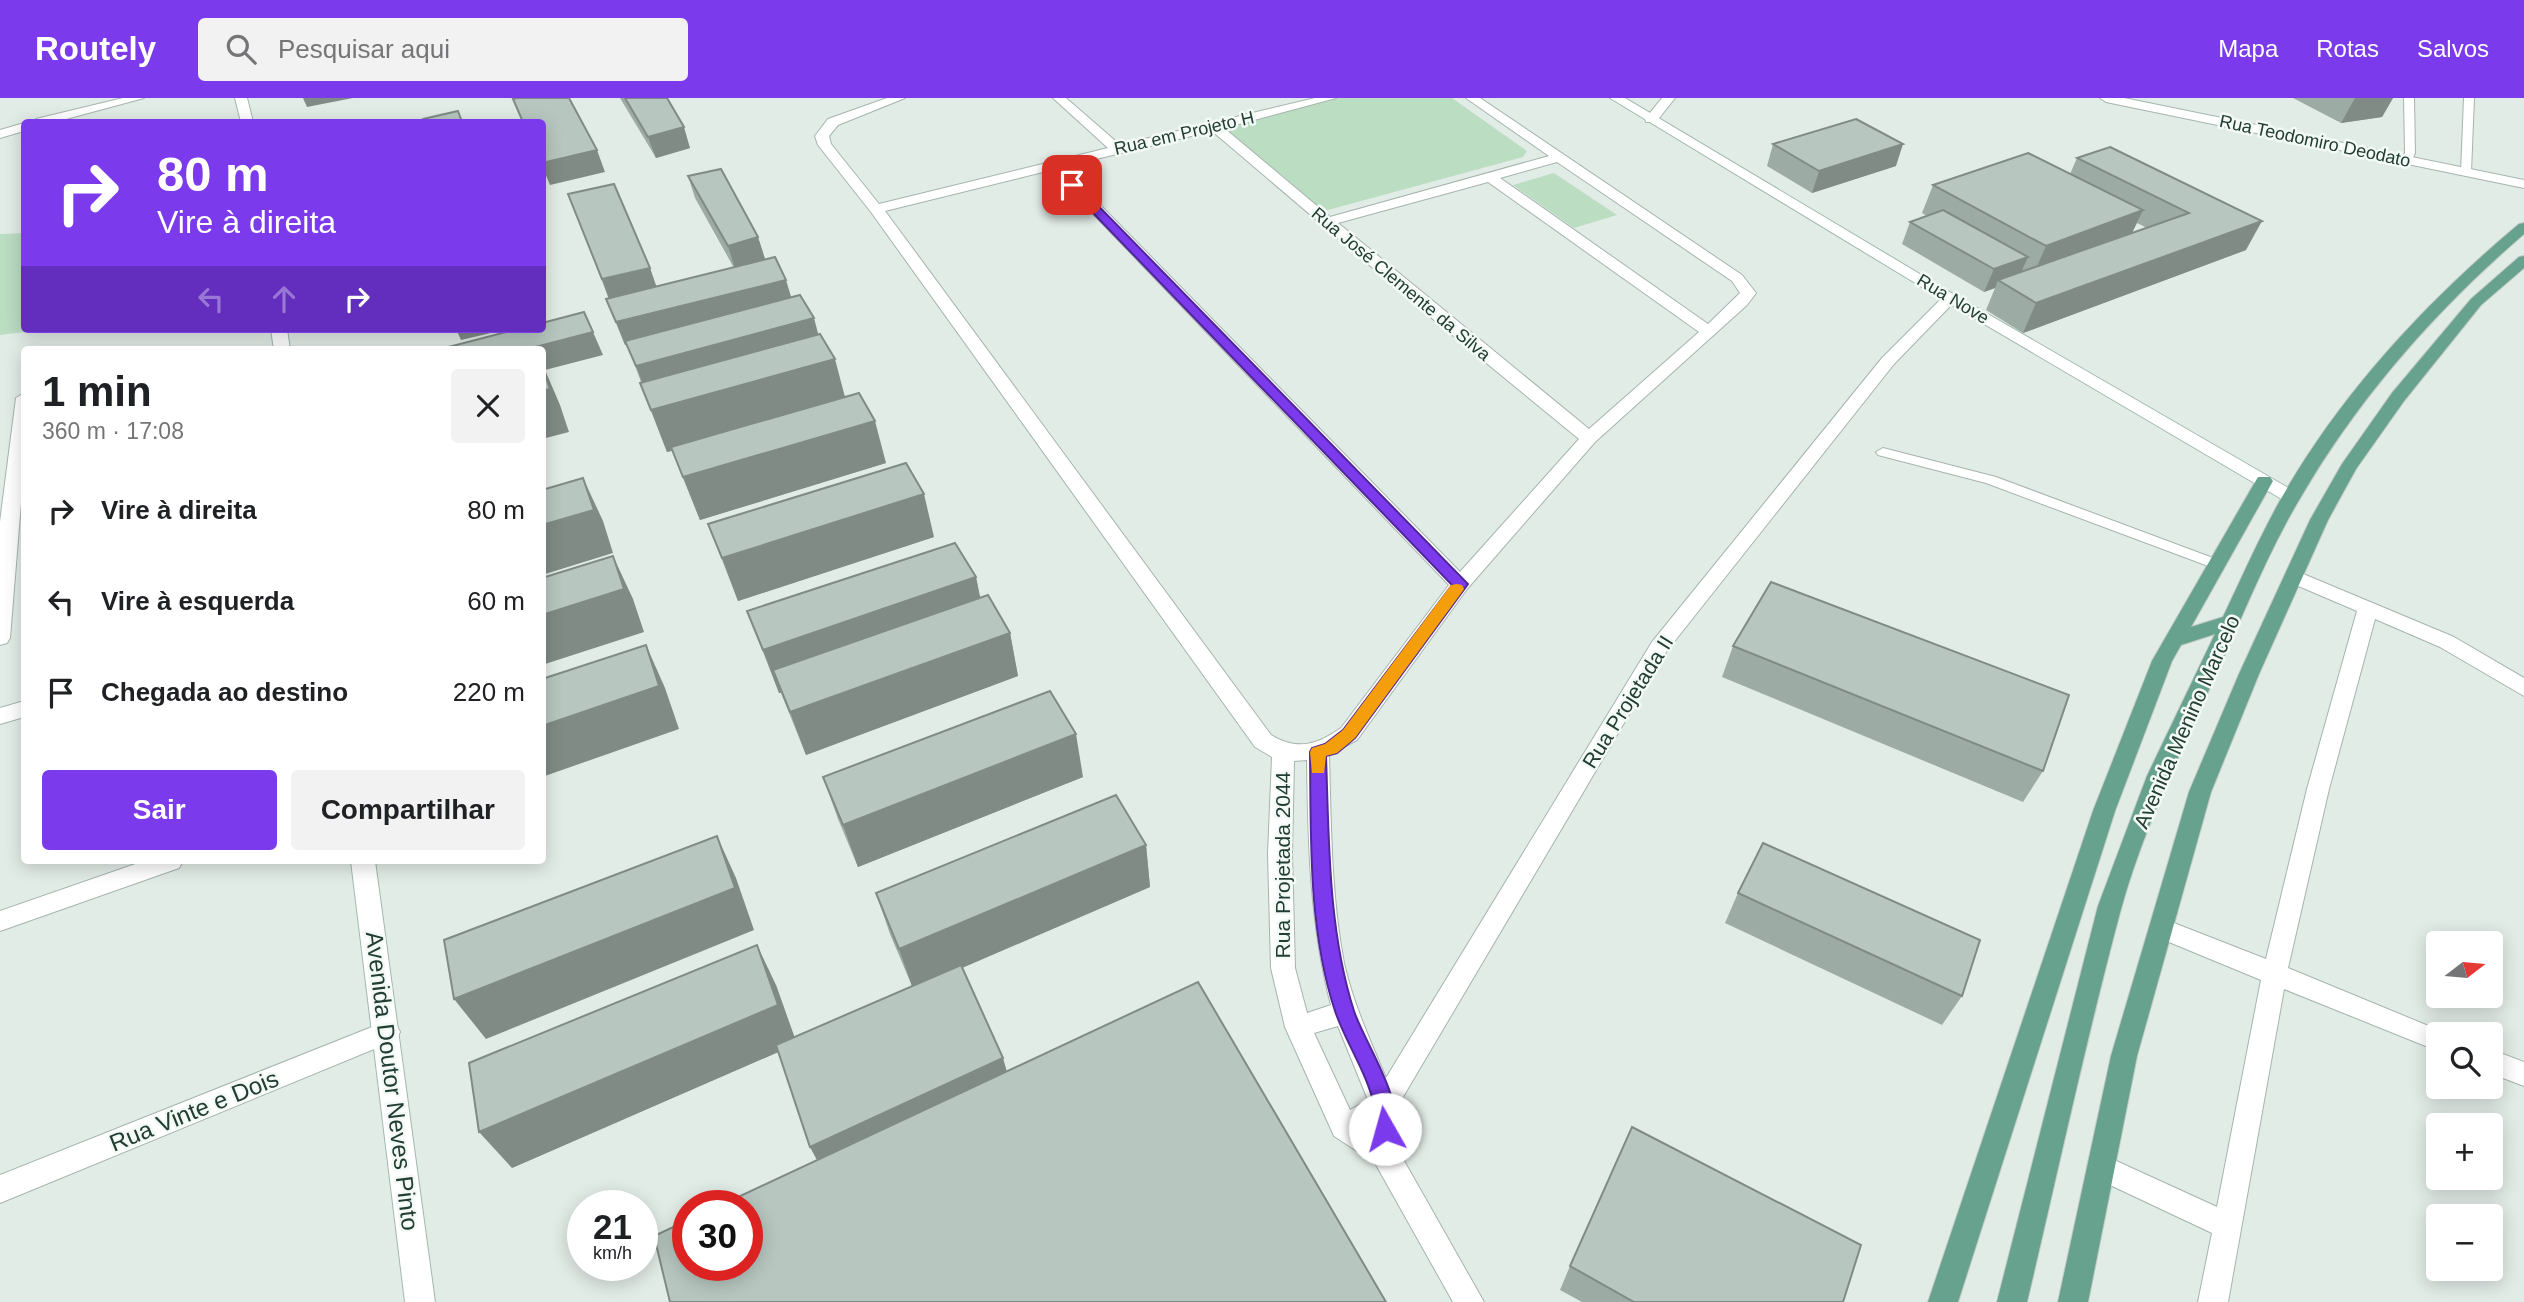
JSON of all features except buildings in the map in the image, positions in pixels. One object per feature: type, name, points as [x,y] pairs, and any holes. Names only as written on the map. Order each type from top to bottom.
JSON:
[{"type":"main road","name":"Avenida Menino Marcelo","points":[[2012,1302],[2110,906],[2158,776],[2291,497],[2331,434],[2418,325],[2478,266],[2524,227]]},
{"type":"main road","name":"Avenida Menino Marcelo","points":[[2073,1302],[2124,1056],[2200,792],[2249,674],[2296,577],[2319,520],[2355,458],[2398,397],[2476,302],[2524,260]]},
{"type":"main road","points":[[1943,1302],[2045,983],[2104,811],[2162,661],[2264,481]]},
{"type":"main road","points":[[2174,640],[2232,621]]},
{"type":"street","points":[[52,119],[109,101],[138,98]]},
{"type":"street","points":[[241,98],[246,119]]},
{"type":"street","points":[[899,98],[833,122],[822,136],[825,145],[876,209],[1263,741],[1283,753],[1318,752],[1331,748],[1349,734],[1460,584],[1589,438],[1742,302],[1748,293],[1744,285],[1472,98]]},
{"type":"street","points":[[1059,98],[1116,149]]},
{"type":"street","points":[[1263,98],[1279,110]]},
{"type":"street","name":"Rua em Projeto H","points":[[876,209],[1329,98]]},
{"type":"street","name":"Rua Nove","points":[[1616,98],[1950,298],[2291,497]]},
{"type":"street","points":[[1651,119],[1669,98]]},
{"type":"street","name":"Rua Teodomiro Deodato","points":[[2106,98],[2524,184]]},
{"type":"street","name":"Rua José Clemente da Silva","points":[[1215,127],[1589,438]]},
{"type":"street","points":[[0,134],[21,128]]},
{"type":"street","points":[[1327,222],[1561,157]]},
{"type":"street","points":[[1053,165],[1460,584]]},
{"type":"street","points":[[1490,177],[1707,331]]},
{"type":"street","name":"Rua Projetada II","points":[[1384,1105],[1659,647],[1888,361],[1950,298]]},
{"type":"street","points":[[0,638],[10,512],[21,422]]},
{"type":"street","points":[[2296,577],[2447,642],[2524,688]]},
{"type":"street","points":[[2213,1302],[2274,976],[2318,789],[2368,607]]},
{"type":"street","points":[[0,716],[21,710]]},
{"type":"street","name":"Rua Projetada 2044","points":[[1318,752],[1320,857],[1332,962],[1345,1012],[1384,1105],[1385,1154]]},
{"type":"street","name":"Rua Projetada 2044","points":[[1283,753],[1280,854],[1283,968],[1298,1027],[1344,1127],[1385,1154],[1469,1302]]},
{"type":"street","points":[[0,921],[162,864]]},
{"type":"street","name":"Avenida Doutor Neves Pinto","points":[[363,864],[420,1302]]},
{"type":"street","points":[[2161,928],[2426,1035]]},
{"type":"street","points":[[1298,1027],[1345,1012]]},
{"type":"street","name":"Rua Vinte e Dois","points":[[0,1189],[387,1032]]},
{"type":"street","points":[[2503,1066],[2524,1074]]},
{"type":"street","points":[[1344,1127],[1384,1105]]},
{"type":"street","points":[[2101,1167],[2227,1226]]},
{"type":"lane","points":[[2407,160],[2410,153],[2409,98]]},
{"type":"lane","points":[[2466,172],[2469,98]]},
{"type":"lane","points":[[1883,452],[1991,480],[2216,564]]},
{"type":"green space","points":[[1326,98],[1452,98],[1527,151],[1523,157],[1328,210],[1310,207],[1220,131],[1225,122]]},
{"type":"green space","points":[[1554,173],[1617,215],[1574,228],[1513,185]]},
{"type":"green space","points":[[21,233],[21,332],[0,335],[0,234]]},
{"type":"slow traffic","points":[[1318,768],[1318,752],[1331,748],[1349,734],[1457,589]]},
{"type":"route","points":[[1072,185],[1460,584],[1349,734],[1331,748],[1318,752],[1320,857],[1332,962],[1345,1012],[1384,1105],[1385,1129]]}]
